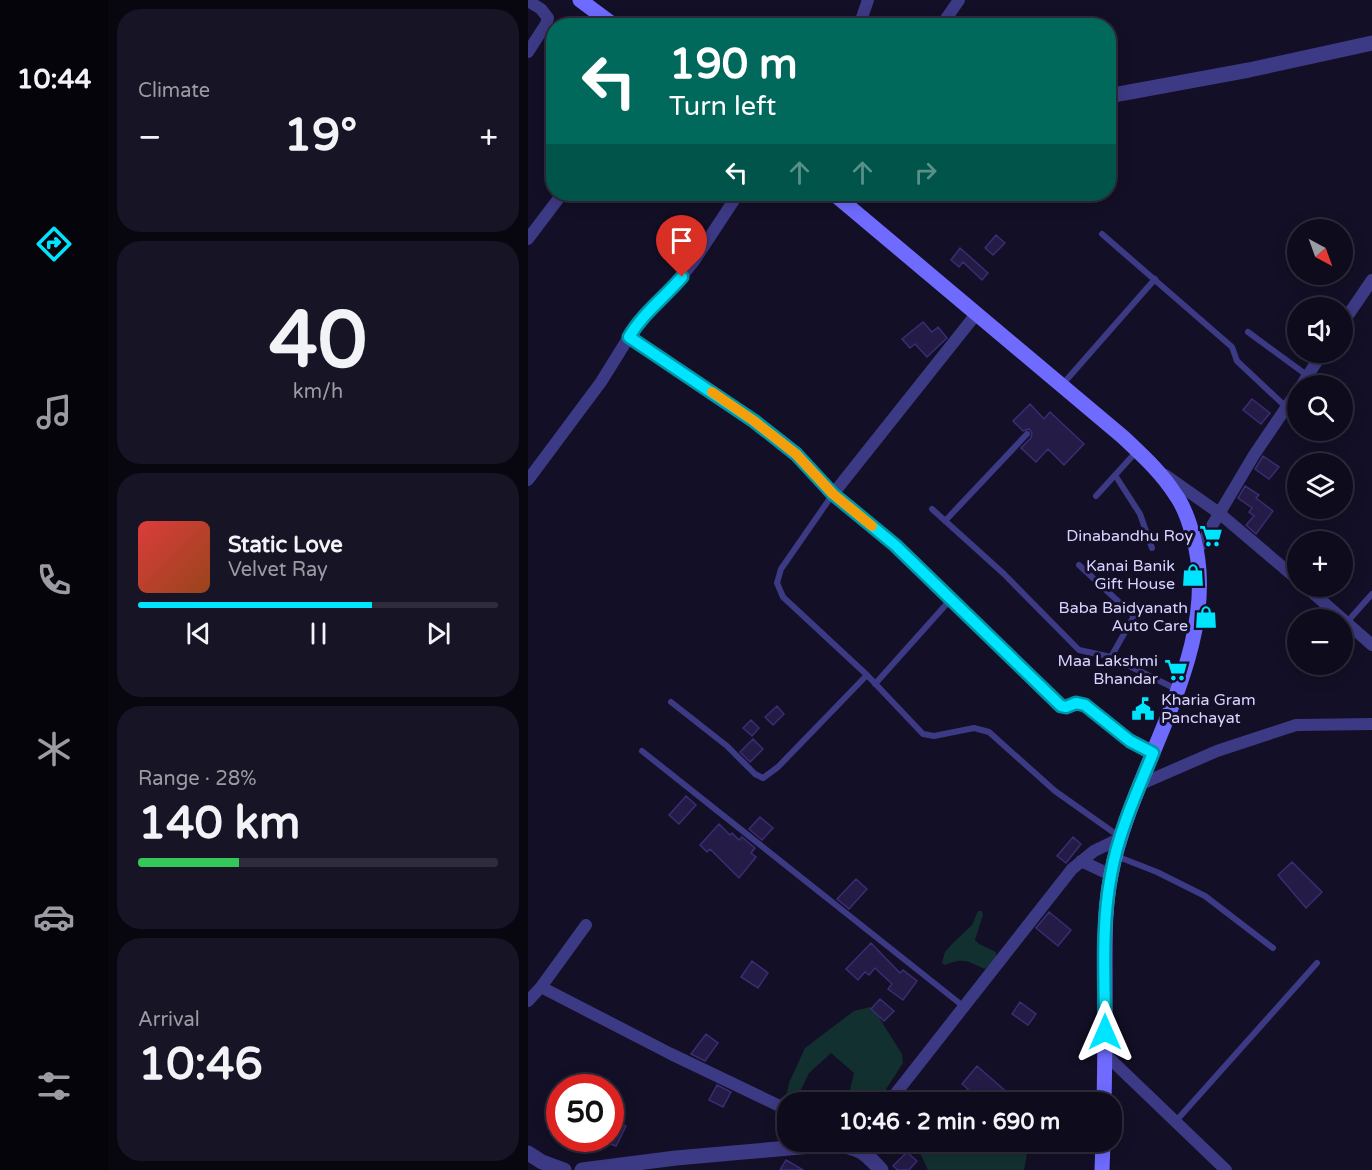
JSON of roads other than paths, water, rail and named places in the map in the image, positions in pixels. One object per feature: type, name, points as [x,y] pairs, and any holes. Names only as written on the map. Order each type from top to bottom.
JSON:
[{"type":"main road","points":[[580,0],[604,18]]},
{"type":"main road","points":[[842,201],[1062,385],[1158,470],[1176,495],[1184,511],[1197,551],[1201,580],[1198,612],[1188,659],[1121,838],[1111,875],[1105,922],[1104,1092]]},
{"type":"main road","points":[[1102,1170],[1103,1152]]},
{"type":"street","points":[[862,18],[868,0]]},
{"type":"street","points":[[947,18],[959,0]]},
{"type":"street","points":[[528,1],[541,9],[548,18]]},
{"type":"street","points":[[528,52],[546,24]]},
{"type":"street","points":[[1116,95],[1249,70],[1372,43]]},
{"type":"street","points":[[528,239],[557,201]]},
{"type":"street","points":[[528,480],[601,382],[637,324],[669,292],[694,261],[733,201]]},
{"type":"street","points":[[1353,308],[1372,280]]},
{"type":"street","points":[[833,494],[977,313]]},
{"type":"street","points":[[1197,551],[1254,455],[1286,407]]},
{"type":"street","points":[[1158,470],[1219,513],[1287,571]]},
{"type":"street","points":[[1318,597],[1332,609]]},
{"type":"street","points":[[1353,628],[1372,645]]},
{"type":"street","points":[[1141,784],[1217,751],[1296,724],[1372,724]]},
{"type":"street","points":[[897,1092],[963,1006],[1081,861],[1102,846],[1121,838]]},
{"type":"street","points":[[1081,861],[1111,875]]},
{"type":"street","points":[[528,1001],[541,987],[586,925]]},
{"type":"street","points":[[541,987],[671,1054],[777,1105]]},
{"type":"street","points":[[1105,1054],[1176,1121],[1220,1168]]},
{"type":"street","points":[[582,1170],[671,1164],[777,1150]]},
{"type":"street","points":[[865,1152],[881,1170]]},
{"type":"street","points":[[528,1153],[542,1162],[564,1170]]},
{"type":"lane","points":[[1102,234],[1232,347],[1237,361],[1286,407]]},
{"type":"lane","points":[[1062,385],[1155,279]]},
{"type":"lane","points":[[1248,332],[1297,375]]},
{"type":"lane","points":[[629,337],[754,421],[796,454],[833,494],[895,545],[1061,706],[1066,707],[1076,703],[1085,705],[1130,741],[1153,753]]},
{"type":"lane","points":[[945,521],[1027,434]]},
{"type":"lane","points":[[1096,496],[1137,450]]},
{"type":"lane","points":[[1115,475],[1140,514],[1152,548]]},
{"type":"lane","points":[[833,494],[781,569],[777,578],[778,588],[783,597],[867,675],[923,734],[934,736],[974,728],[989,732],[1056,791],[1121,838]]},
{"type":"lane","points":[[932,509],[1004,574],[1079,650],[1111,657],[1176,690]]},
{"type":"lane","points":[[1079,565],[1134,616],[1111,657]]},
{"type":"lane","points":[[1353,615],[1372,594]]},
{"type":"lane","points":[[875,684],[951,599]]},
{"type":"lane","points":[[671,702],[727,746],[755,774],[763,778],[778,767],[867,675]]},
{"type":"lane","points":[[642,751],[963,1006]]},
{"type":"lane","points":[[1116,855],[1205,896],[1273,948]]},
{"type":"lane","points":[[1176,1121],[1317,963]]},
{"type":"place","name":"Dinabandhu Roy","points":[[1211,536]]},
{"type":"place","name":"Kanai Banik Gift House","points":[[1193,575]]},
{"type":"place","name":"Baba Baidyanath Auto Care","points":[[1206,617]]},
{"type":"place","name":"Maa Lakshmi Bhandar","points":[[1176,670]]},
{"type":"place","name":"Kharia Gram Panchayat","points":[[1143,709]]}]
